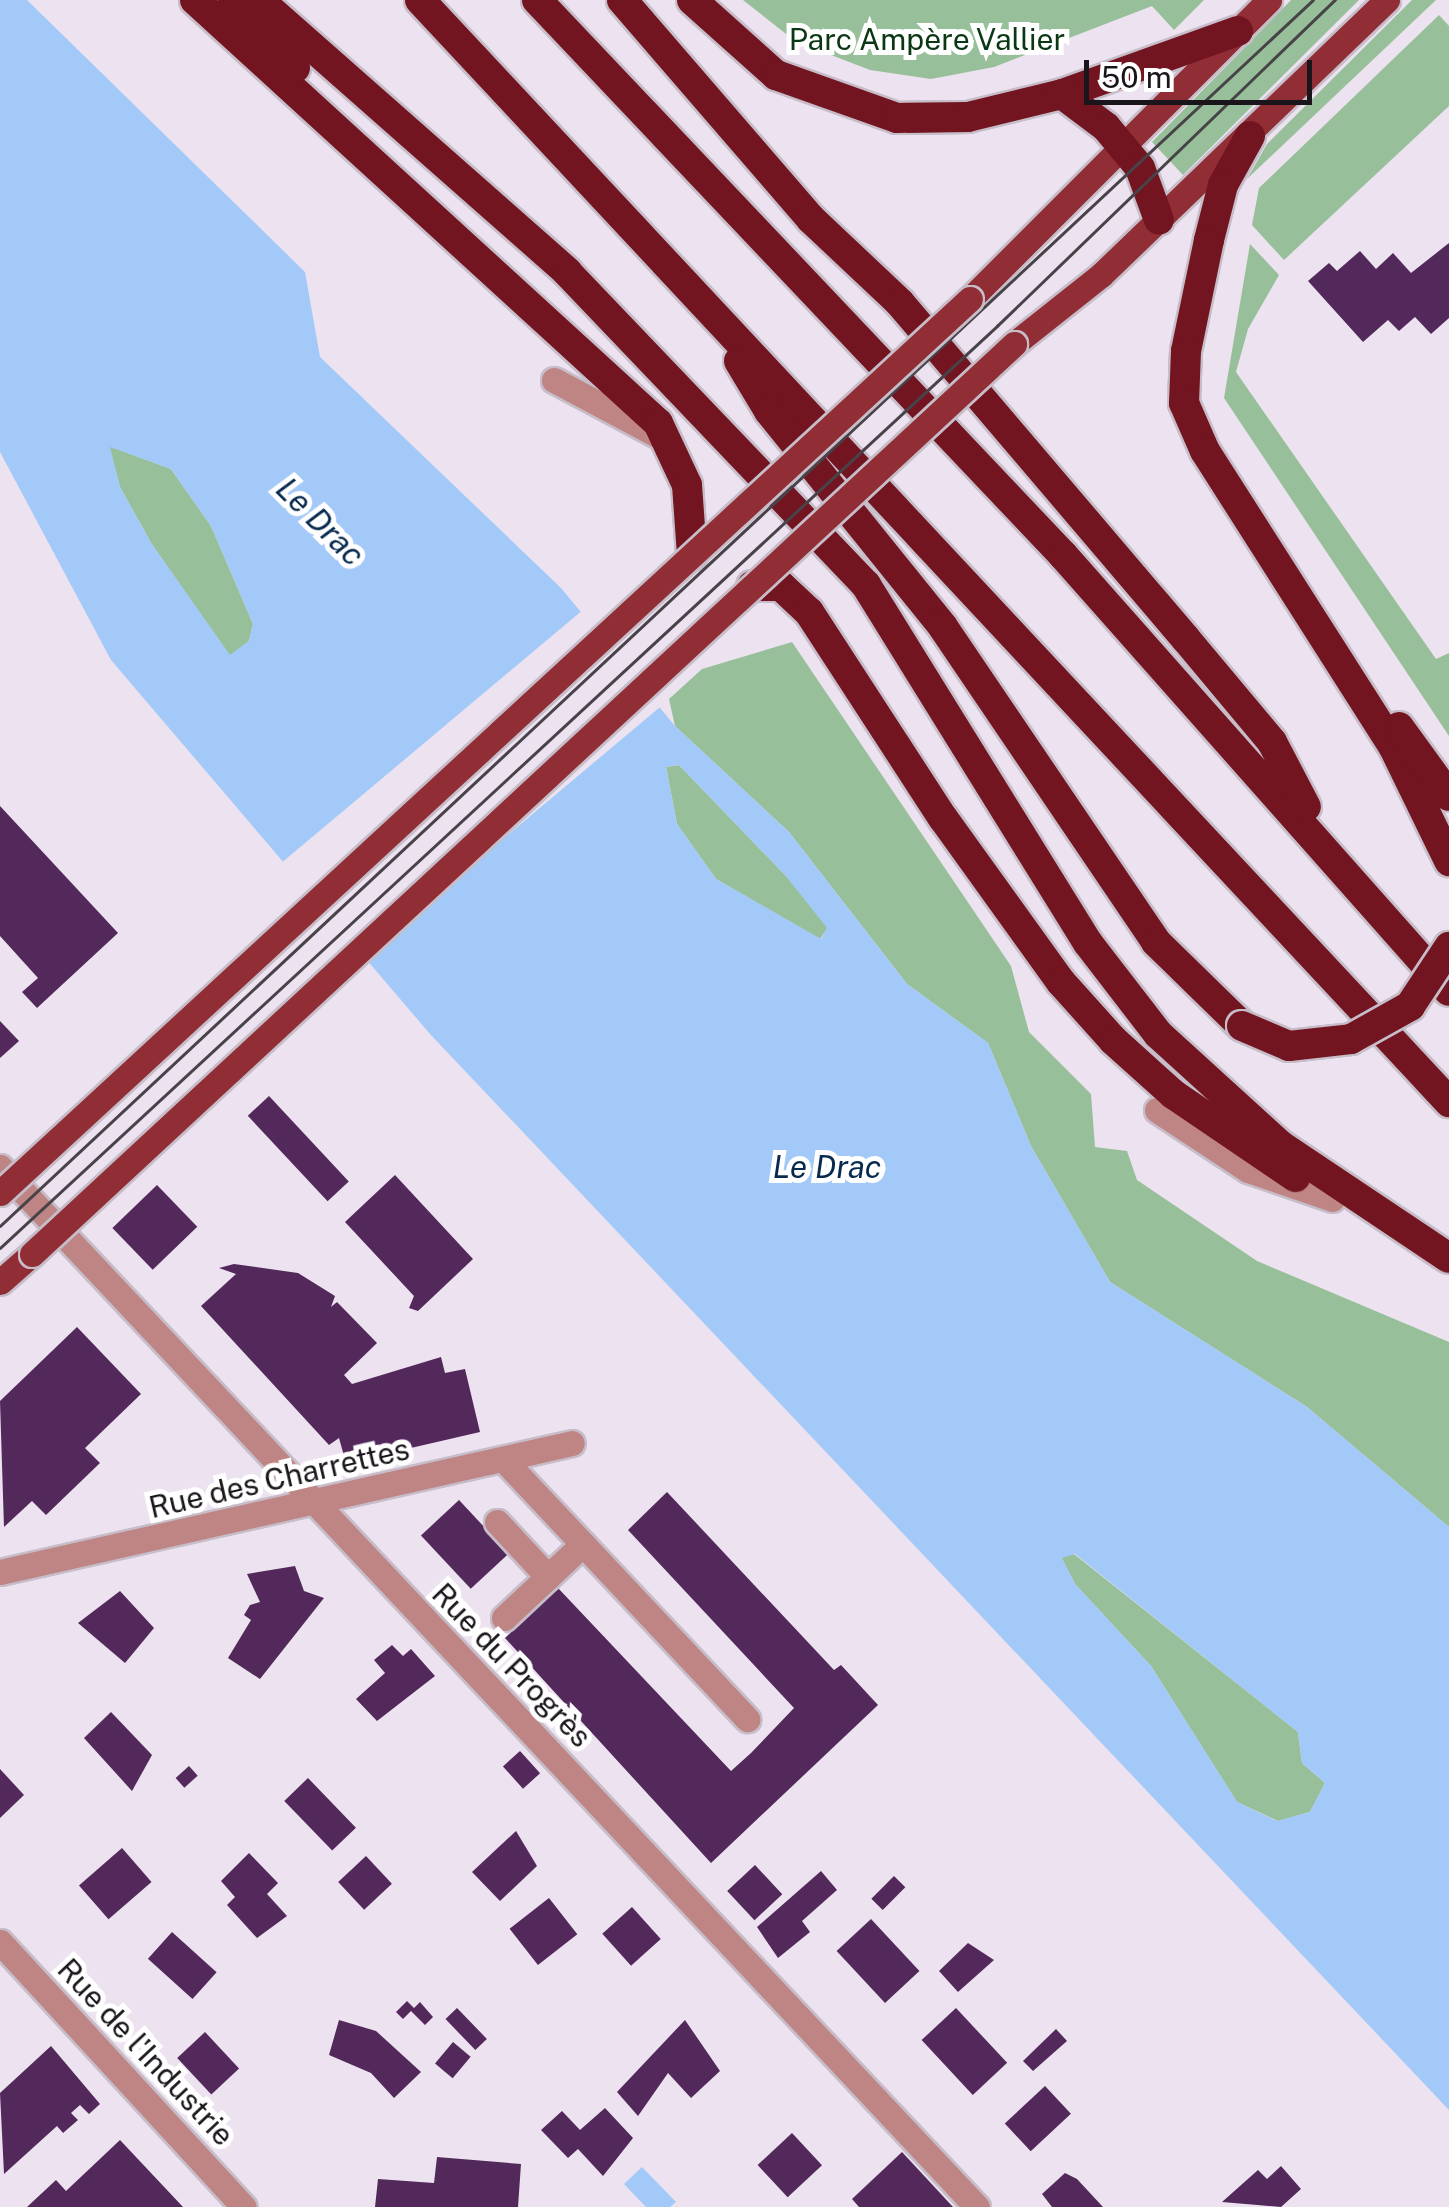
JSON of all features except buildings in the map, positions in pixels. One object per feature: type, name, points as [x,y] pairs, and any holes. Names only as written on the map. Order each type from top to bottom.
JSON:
[{"type":"highway","points":[[195,0],[379,161],[670,442],[692,508],[692,555]]},
{"type":"highway","points":[[233,0],[379,161]]},
{"type":"highway","points":[[259,0],[568,272],[866,585],[1088,943],[1158,1034],[1280,1145],[1439,1252]]},
{"type":"highway","points":[[420,0],[674,265],[712,316],[769,412],[944,628],[1156,942],[1242,1026],[1289,1046],[1351,1039],[1410,1006],[1449,947]]},
{"type":"highway","points":[[538,0],[744,209],[1329,850],[1449,990]]},
{"type":"highway","points":[[622,0],[810,219],[900,303],[1272,742],[1329,850]]},
{"type":"highway","points":[[692,0],[776,75],[850,108],[897,118],[968,117],[1062,94],[1238,31]]},
{"type":"highway","points":[[1062,94],[1124,147],[1155,192],[1159,220]]},
{"type":"highway","points":[[1250,136],[1223,185],[1205,255],[1184,403],[1205,451],[1318,622],[1449,796]]},
{"type":"highway","points":[[712,316],[1150,773],[1449,1102]]},
{"type":"highway","points":[[752,586],[786,590],[809,612],[1061,982],[1173,1094],[1332,1199],[1439,1252]]},
{"type":"highway","points":[[1318,622],[1449,861]]},
{"type":"main road","points":[[0,1193],[970,298],[1269,0]]},
{"type":"main road","points":[[0,1282],[1014,344],[1250,136],[1388,0]]},
{"type":"street","points":[[554,380],[670,442]]},
{"type":"street","points":[[1157,1110],[1248,1170],[1332,1199]]},
{"type":"street","name":"Rue du Progrès","points":[[0,1167],[314,1506],[977,2207]]},
{"type":"street","name":"Rue des Charrettes","points":[[0,1572],[314,1506],[572,1443]]},
{"type":"street","points":[[503,1459],[747,1718]]},
{"type":"street","points":[[497,1522],[548,1577]]},
{"type":"street","points":[[504,1618],[583,1544]]},
{"type":"street","name":"Rue de l'Industrie","points":[[0,1942],[244,2207]]},
{"type":"green space","name":"Parc Ampère Vallier","points":[[743,0],[1204,0],[1174,30],[1152,6],[994,67],[931,79],[870,70],[795,41]]},
{"type":"green space","points":[[1291,0],[1359,0],[1183,175],[1152,142]]},
{"type":"green space","points":[[1412,0],[1436,0],[1247,179],[1267,144]]},
{"type":"green space","points":[[1439,15],[1449,26],[1449,106],[1284,260],[1252,225],[1259,188]]},
{"type":"green space","points":[[1250,244],[1279,275],[1248,329],[1236,372],[1436,659],[1449,653],[1449,736],[1224,398]]},
{"type":"green space","points":[[109,446],[171,469],[211,526],[253,624],[249,641],[230,656],[151,543],[120,487]]},
{"type":"green space","points":[[792,642],[1011,966],[1029,1032],[1091,1094],[1095,1147],[1127,1151],[1137,1180],[1257,1261],[1449,1342],[1449,1527],[1307,1407],[1110,1282],[1031,1146],[988,1043],[907,984],[789,832],[675,726],[669,699],[702,669]]},
{"type":"green space","points":[[679,765],[786,876],[828,927],[820,939],[716,879],[677,824],[666,767]]},
{"type":"green space","points":[[1074,1554],[1298,1732],[1302,1763],[1325,1783],[1310,1812],[1278,1821],[1237,1802],[1151,1666],[1075,1584],[1061,1557]]},
{"type":"water","name":"Le Drac","points":[[0,0],[27,0],[305,272],[320,357],[561,588],[675,726],[789,832],[907,984],[988,1043],[1031,1146],[1110,1282],[1307,1407],[1449,1527],[1449,2110],[430,1034],[111,660],[0,452]],"holes":[[[110,447],[171,469],[211,526],[253,624],[249,641],[230,655],[151,543],[120,487]],[[679,765],[786,876],[827,928],[821,939],[716,879],[677,824],[666,767]],[[1075,1554],[1298,1732],[1302,1763],[1325,1783],[1310,1812],[1277,1821],[1237,1802],[1151,1666],[1075,1584],[1062,1558]]]},
{"type":"water","points":[[642,2167],[676,2202],[670,2207],[646,2207],[624,2184]]},
{"type":"pier","points":[[584,609],[664,704],[359,960],[279,865]]},
{"type":"tram line","points":[[0,1226],[1313,0]]},
{"type":"tram line","points":[[0,1248],[997,326],[1335,0]]}]
